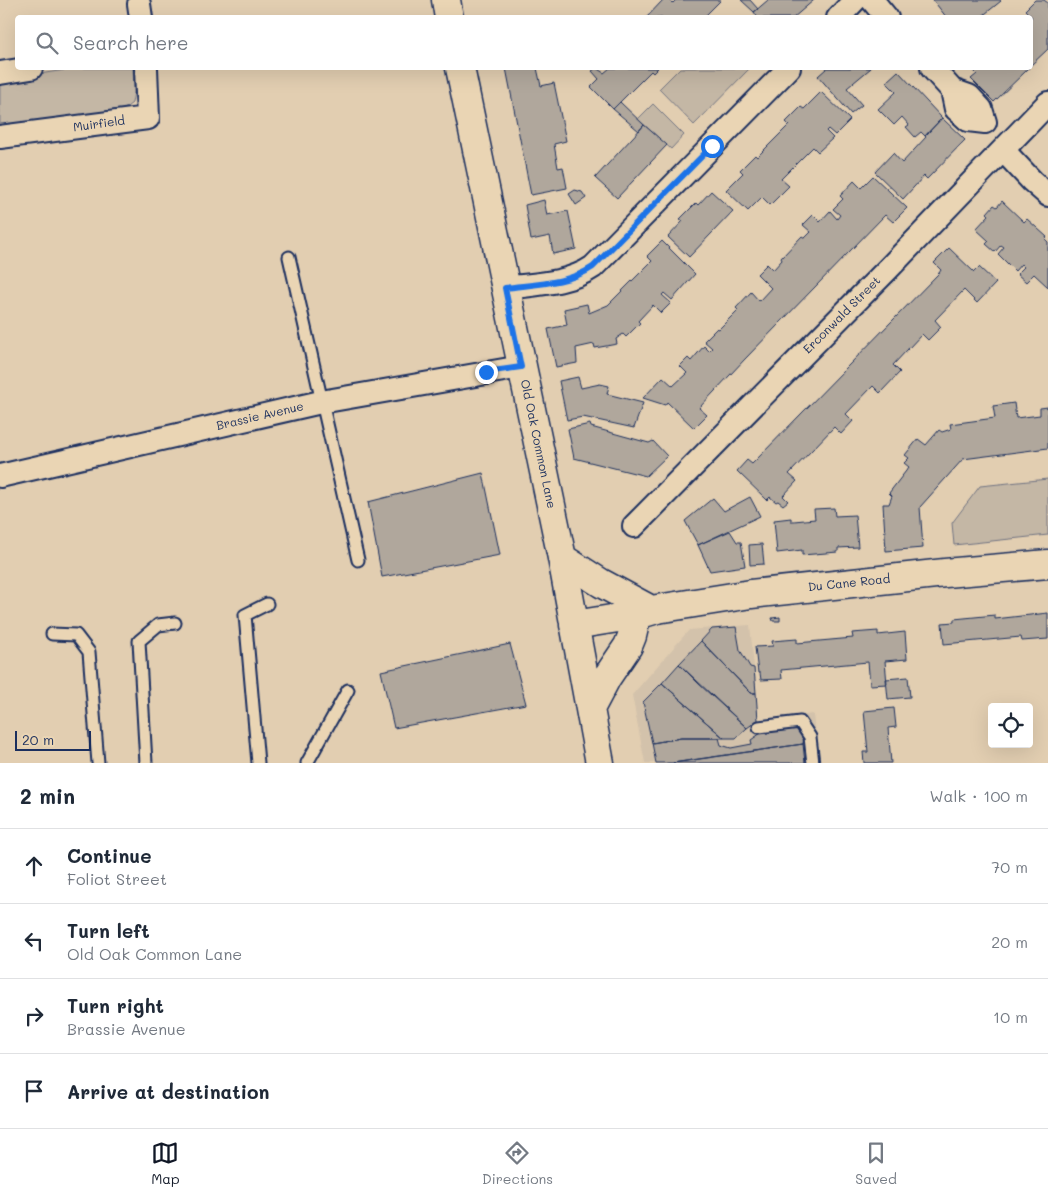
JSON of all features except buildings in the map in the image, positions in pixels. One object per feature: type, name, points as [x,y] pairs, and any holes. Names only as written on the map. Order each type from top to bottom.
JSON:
[{"type":"street","points":[[446,0],[448,15]]},
{"type":"street","points":[[841,15],[855,0]]},
{"type":"street","points":[[872,0],[884,15]]},
{"type":"street","points":[[0,73],[19,70]]},
{"type":"street","name":"Muirfield","points":[[0,138],[148,118],[146,70]]},
{"type":"street","name":"Old Oak Common Lane","points":[[460,70],[562,558],[600,763]]},
{"type":"street","points":[[505,288],[570,279],[593,267],[787,70]]},
{"type":"street","points":[[934,70],[952,90],[969,96],[981,109],[985,122],[1032,181],[1048,195]]},
{"type":"street","name":"Erconwald Street","points":[[634,526],[887,270],[1048,103]]},
{"type":"street","name":"Brassie Avenue","points":[[0,476],[322,402],[521,367]]},
{"type":"street","points":[[562,558],[644,612],[628,646],[607,677],[590,709]]},
{"type":"street","name":"Du Cane Road","points":[[574,625],[761,593],[1048,564]]},
{"type":"lane","points":[[289,257],[358,560]]},
{"type":"lane","points":[[258,763],[245,615],[267,604]]},
{"type":"lane","points":[[146,763],[139,641],[158,625],[175,623]]},
{"type":"lane","points":[[52,634],[76,635],[90,652],[98,763]]},
{"type":"lane","points":[[307,763],[348,690]]},
{"type":"lane","points":[[759,727],[800,722],[810,737],[813,763]]},
{"type":"shaded area","points":[[65,70],[133,70],[134,92],[132,103],[123,110],[0,125],[0,80]]},
{"type":"shaded area","points":[[678,70],[748,70],[694,125],[659,89]]},
{"type":"shaded area","points":[[653,104],[684,135],[671,149],[638,119]]},
{"type":"shaded area","points":[[1048,479],[1048,535],[954,545],[952,523],[980,486]]},
{"type":"shaded area","points":[[750,625],[755,678],[717,725],[813,714],[818,763],[645,763],[632,695],[689,630]]},
{"type":"route","points":[[486,372],[521,367],[505,288],[570,279],[593,267],[712,146]]}]
